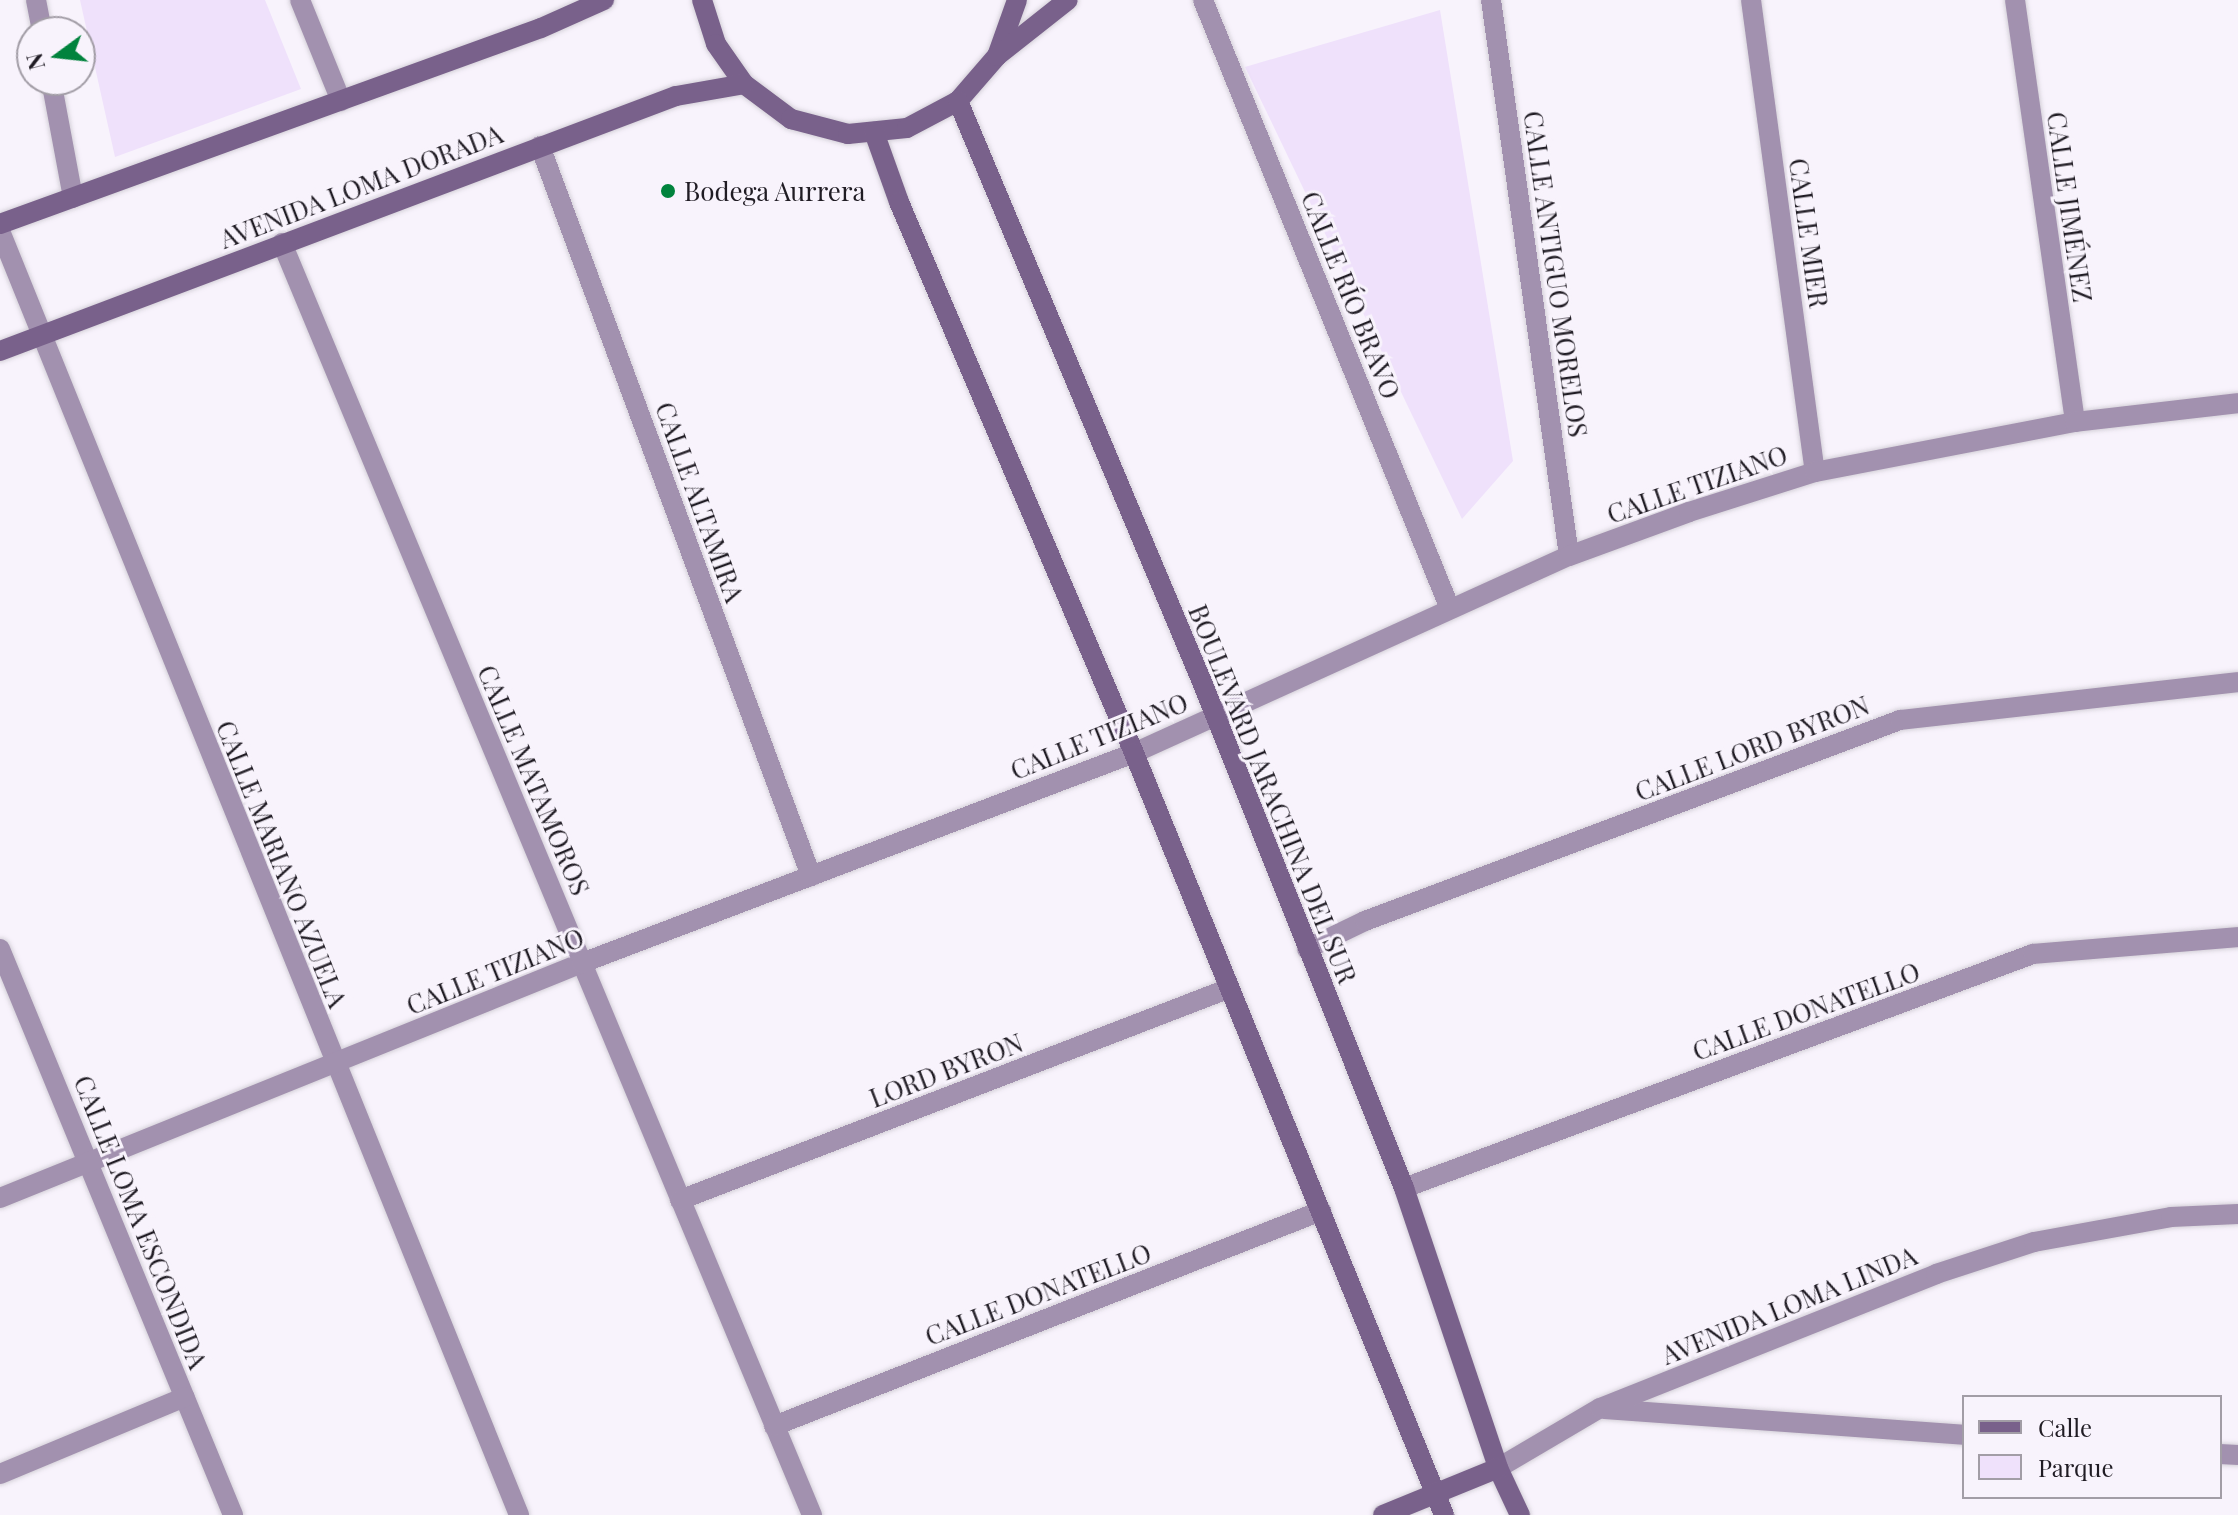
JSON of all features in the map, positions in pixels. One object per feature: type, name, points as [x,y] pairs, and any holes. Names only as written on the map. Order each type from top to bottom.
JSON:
[{"type":"street","points":[[300,0],[341,101]]},
{"type":"street","points":[[0,224],[341,101],[576,6],[604,0]]},
{"type":"street","points":[[702,0],[716,44],[744,84],[791,119],[848,134],[907,128],[958,101],[997,56],[1068,0]]},
{"type":"street","points":[[997,56],[1017,0]]},
{"type":"street","name":"CALLE RÍO BRAVO","points":[[1203,0],[1450,609]]},
{"type":"street","name":"CALLE ANTIGUO MORELOS","points":[[1491,0],[1569,556]]},
{"type":"street","name":"CALLE MIER","points":[[1751,0],[1815,472]]},
{"type":"street","name":"CALLE JIMÉNEZ","points":[[2015,0],[2075,422]]},
{"type":"street","name":"AVENIDA LOMA DORADA","points":[[0,351],[676,96],[744,84]]},
{"type":"street","points":[[54,96],[73,198]]},
{"type":"street","name":"BOULEVARD JARACHINA DEL SUR","points":[[958,101],[1215,716],[1404,1188],[1498,1468],[1520,1515]]},
{"type":"street","points":[[874,132],[899,202],[1134,753],[1444,1515]]},
{"type":"street","name":"CALLE ALTAMIRA","points":[[540,146],[811,876]]},
{"type":"street","name":"CALLE MARIANO AZUELA","points":[[0,231],[519,1515]]},
{"type":"street","name":"CALLE MATAMOROS","points":[[282,243],[812,1515]]},
{"type":"street","name":"CALLE TIZIANO","points":[[0,1198],[582,963],[1134,753],[1569,556],[1689,512],[1815,472],[2075,422],[2238,403]]},
{"type":"street","name":"CALLE LORD BYRON","points":[[1307,949],[1365,921],[1900,720],[2238,682]]},
{"type":"street","name":"CALLE DONATELLO","points":[[1404,1188],[2033,954],[2238,937]]},
{"type":"street","name":"CALLE LOMA ESCONDIDA","points":[[0,949],[233,1515]]},
{"type":"street","name":"LORD BYRON","points":[[680,1200],[1230,988]]},
{"type":"street","name":"CALLE DONATELLO","points":[[774,1426],[1321,1211]]},
{"type":"street","name":"AVENIDA LOMA LINDA","points":[[1383,1515],[1498,1468],[1600,1408],[1936,1274],[2034,1242],[2171,1217],[2238,1214]]},
{"type":"street","points":[[0,1474],[185,1397]]},
{"type":"street","points":[[1600,1408],[1962,1435]]},
{"type":"green space","points":[[80,0],[265,0],[301,89],[115,157],[96,72],[96,16],[84,16]]},
{"type":"green space","points":[[1440,10],[1513,461],[1462,519],[1245,67]]},
{"type":"place","name":"Bodega Aurrera","points":[[668,191]]}]
